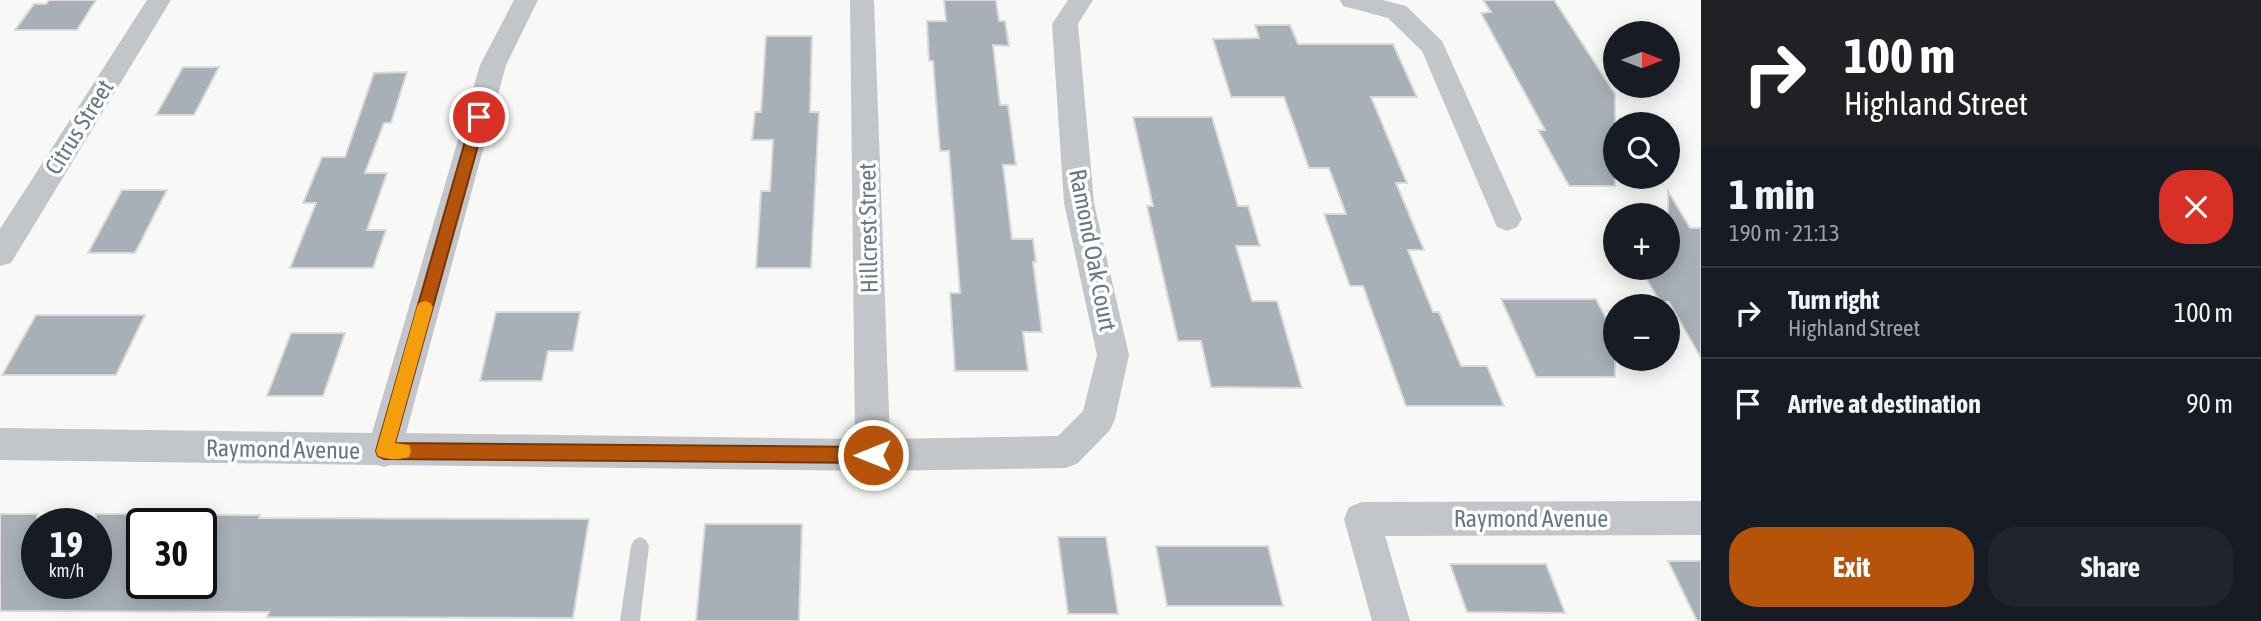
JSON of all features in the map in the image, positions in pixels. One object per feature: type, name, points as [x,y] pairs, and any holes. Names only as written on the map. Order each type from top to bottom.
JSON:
[{"type":"street","name":"Citrus Street","points":[[0,254],[159,0]]},
{"type":"street","points":[[384,451],[493,65],[526,0]]},
{"type":"street","name":"Hillcrest Street","points":[[862,0],[873,455]]},
{"type":"street","name":"Ramond Oak Court","points":[[1081,0],[1065,24],[1079,203],[1113,355],[1098,419]]},
{"type":"street","points":[[1352,0],[1397,12],[1433,47],[1507,219]]},
{"type":"street","name":"Raymond Avenue","points":[[0,444],[384,451],[873,455],[1066,453],[1098,419]]},
{"type":"street","name":"Raymond Avenue","points":[[1391,621],[1362,519],[1701,518]]},
{"type":"lane","points":[[630,621],[640,546]]},
{"type":"building","points":[[49,0],[96,0],[77,30],[15,30],[34,4],[46,4]]},
{"type":"building","points":[[944,0],[996,0],[999,21],[1005,21],[1009,46],[993,45],[1000,105],[1008,105],[1016,165],[1003,165],[1012,239],[1033,239],[1036,262],[1033,262],[1042,332],[1023,332],[1028,371],[955,371],[950,293],[960,293],[949,151],[940,151],[927,21],[946,21]]},
{"type":"building","points":[[1483,0],[1554,0],[1603,76],[1603,98],[1615,98],[1615,112],[1603,112],[1603,186],[1569,186],[1538,130],[1545,130],[1481,13],[1491,12]]},
{"type":"building","points":[[1255,25],[1290,25],[1298,44],[1393,44],[1417,97],[1371,97],[1407,183],[1396,183],[1424,250],[1408,250],[1433,312],[1439,312],[1461,366],[1487,366],[1504,406],[1406,406],[1363,286],[1350,286],[1324,214],[1346,214],[1329,168],[1309,168],[1284,97],[1231,97],[1213,39],[1259,38]]},
{"type":"building","points":[[766,36],[812,36],[810,112],[819,112],[811,268],[756,268],[761,191],[770,191],[773,140],[752,140],[755,112],[761,112]]},
{"type":"building","points":[[183,67],[219,67],[194,115],[156,115]]},
{"type":"building","points":[[407,72],[391,123],[384,123],[365,173],[387,173],[367,230],[386,230],[373,268],[290,268],[316,203],[303,203],[322,157],[345,157],[374,73]]},
{"type":"building","points":[[1133,117],[1212,117],[1238,206],[1248,206],[1260,246],[1236,246],[1252,301],[1277,301],[1302,388],[1211,387],[1201,341],[1178,341],[1147,206],[1153,206]]},
{"type":"building","points":[[122,190],[167,190],[135,253],[88,253]]},
{"type":"building","points":[[1668,191],[1675,203],[1668,203]]},
{"type":"building","points":[[1680,211],[1690,228],[1701,228],[1701,358],[1680,321],[1680,294],[1655,294],[1647,280],[1680,280]]},
{"type":"building","points":[[1501,299],[1596,299],[1603,313],[1603,371],[1615,371],[1615,377],[1536,377]]},
{"type":"building","points":[[496,312],[580,312],[573,351],[548,351],[542,381],[480,381]]},
{"type":"building","points":[[36,315],[145,315],[116,375],[2,375]]},
{"type":"building","points":[[291,333],[345,333],[323,396],[267,396]]},
{"type":"building","points":[[0,514],[21,514],[21,599],[112,599],[112,514],[126,514],[126,599],[217,599],[217,515],[260,515],[259,518],[589,519],[573,618],[267,617],[269,612],[0,611]]},
{"type":"building","points":[[705,524],[802,524],[799,621],[696,621]]},
{"type":"building","points":[[1058,537],[1106,537],[1118,614],[1068,614]]},
{"type":"building","points":[[1156,546],[1268,546],[1283,606],[1167,606]]},
{"type":"building","points":[[1668,561],[1701,561],[1701,621],[1697,621]]},
{"type":"building","points":[[1450,564],[1546,564],[1565,613],[1467,612]]},
{"type":"slow traffic","points":[[402,451],[384,451],[425,307]]},
{"type":"route","points":[[479,117],[384,451],[873,455]]}]
